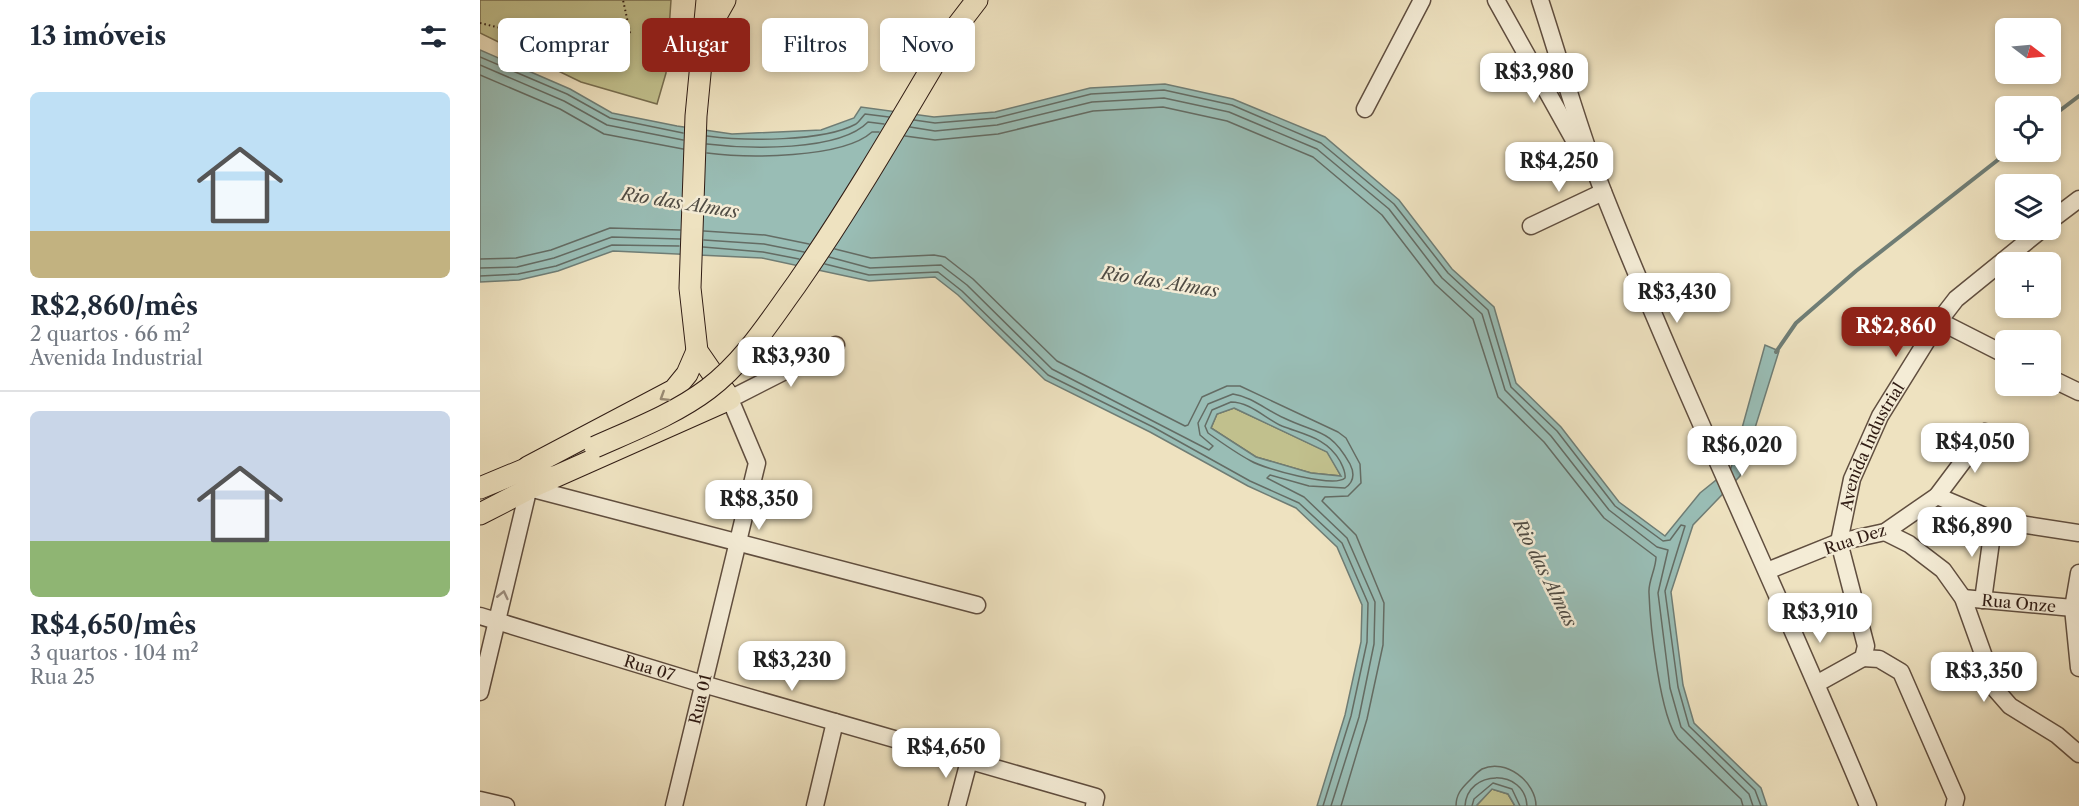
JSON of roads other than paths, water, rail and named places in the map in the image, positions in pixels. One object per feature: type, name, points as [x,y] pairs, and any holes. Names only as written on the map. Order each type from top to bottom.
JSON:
[{"type":"main road","points":[[692,0],[696,18]]},
{"type":"main road","name":"Rua 01","points":[[705,18],[707,0]]},
{"type":"main road","points":[[715,18],[725,0]]},
{"type":"main road","points":[[959,18],[964,0]]},
{"type":"main road","points":[[963,18],[977,0]]},
{"type":"main road","name":"Rua 01","points":[[699,72],[690,288],[697,351],[730,399]]},
{"type":"main road","points":[[480,514],[593,448],[666,414],[707,390],[742,360],[858,192],[929,72]]},
{"type":"main road","points":[[532,483],[675,390],[687,374],[697,351]]},
{"type":"main road","points":[[480,488],[532,483],[730,399]]},
{"type":"street","points":[[1365,110],[1422,0]]},
{"type":"street","points":[[1496,0],[1603,192]]},
{"type":"street","points":[[1539,0],[1603,192],[1720,470],[1818,683],[1868,806]]},
{"type":"street","points":[[1530,226],[1603,192]]},
{"type":"street","points":[[2061,215],[2076,205]]},
{"type":"street","name":"Avenida Industrial","points":[[1839,542],[1852,479],[1880,416],[1939,321],[1956,299],[2029,240]]},
{"type":"street","points":[[1939,321],[1995,349]]},
{"type":"street","points":[[730,399],[836,345]]},
{"type":"street","points":[[2061,383],[2079,392]]},
{"type":"street","name":"Rua 01","points":[[674,806],[757,463],[730,399]]},
{"type":"street","name":"Rua Dez","points":[[1767,572],[1839,542],[1886,532],[1937,496],[1985,432]]},
{"type":"street","points":[[480,693],[532,483],[738,543],[977,605]]},
{"type":"street","points":[[1937,496],[1994,520],[2079,533]]},
{"type":"street","points":[[1983,600],[1994,520]]},
{"type":"street","points":[[1886,532],[1909,544],[1943,570],[1963,598],[1996,690],[2010,706],[2057,735],[2079,754]]},
{"type":"street","points":[[1839,542],[1864,652]]},
{"type":"street","points":[[2079,573],[2073,608],[2079,668]]},
{"type":"street","name":"Rua Onze","points":[[1963,598],[2073,608]]},
{"type":"street","name":"Rua 07","points":[[480,616],[703,684],[969,760],[1095,802]]},
{"type":"street","points":[[1818,683],[1864,652]]},
{"type":"street","points":[[1864,652],[1901,672],[1956,798],[1954,806]]},
{"type":"street","points":[[815,806],[835,722]]},
{"type":"street","points":[[957,806],[969,760]]},
{"type":"street","points":[[480,800],[506,806]]},
{"type":"water","name":"Rio das Almas","points":[[480,50],[498,58],[498,72],[531,72],[570,89],[612,113],[732,134],[821,130],[854,118],[861,107],[934,117],[995,112],[1090,88],[1165,84],[1233,99],[1325,137],[1399,200],[1452,269],[1494,307],[1516,383],[1561,427],[1619,502],[1665,536],[1700,493],[1731,468],[1765,345],[1779,351],[1740,476],[1693,525],[1671,592],[1683,685],[1694,723],[1761,788],[1767,806],[1515,806],[1508,794],[1492,789],[1476,806],[1317,806],[1345,715],[1361,642],[1362,605],[1337,547],[1296,508],[1248,486],[1150,432],[1045,380],[958,295],[935,277],[869,281],[762,258],[613,251],[558,271],[519,280],[480,282]],"holes":[[[1234,408],[1327,452],[1341,476],[1311,473],[1256,457],[1211,428],[1217,414]]]},
{"type":"waterway","points":[[2061,110],[2079,96]]},
{"type":"waterway","points":[[1776,352],[1796,323],[1856,271],[1995,162]]}]
